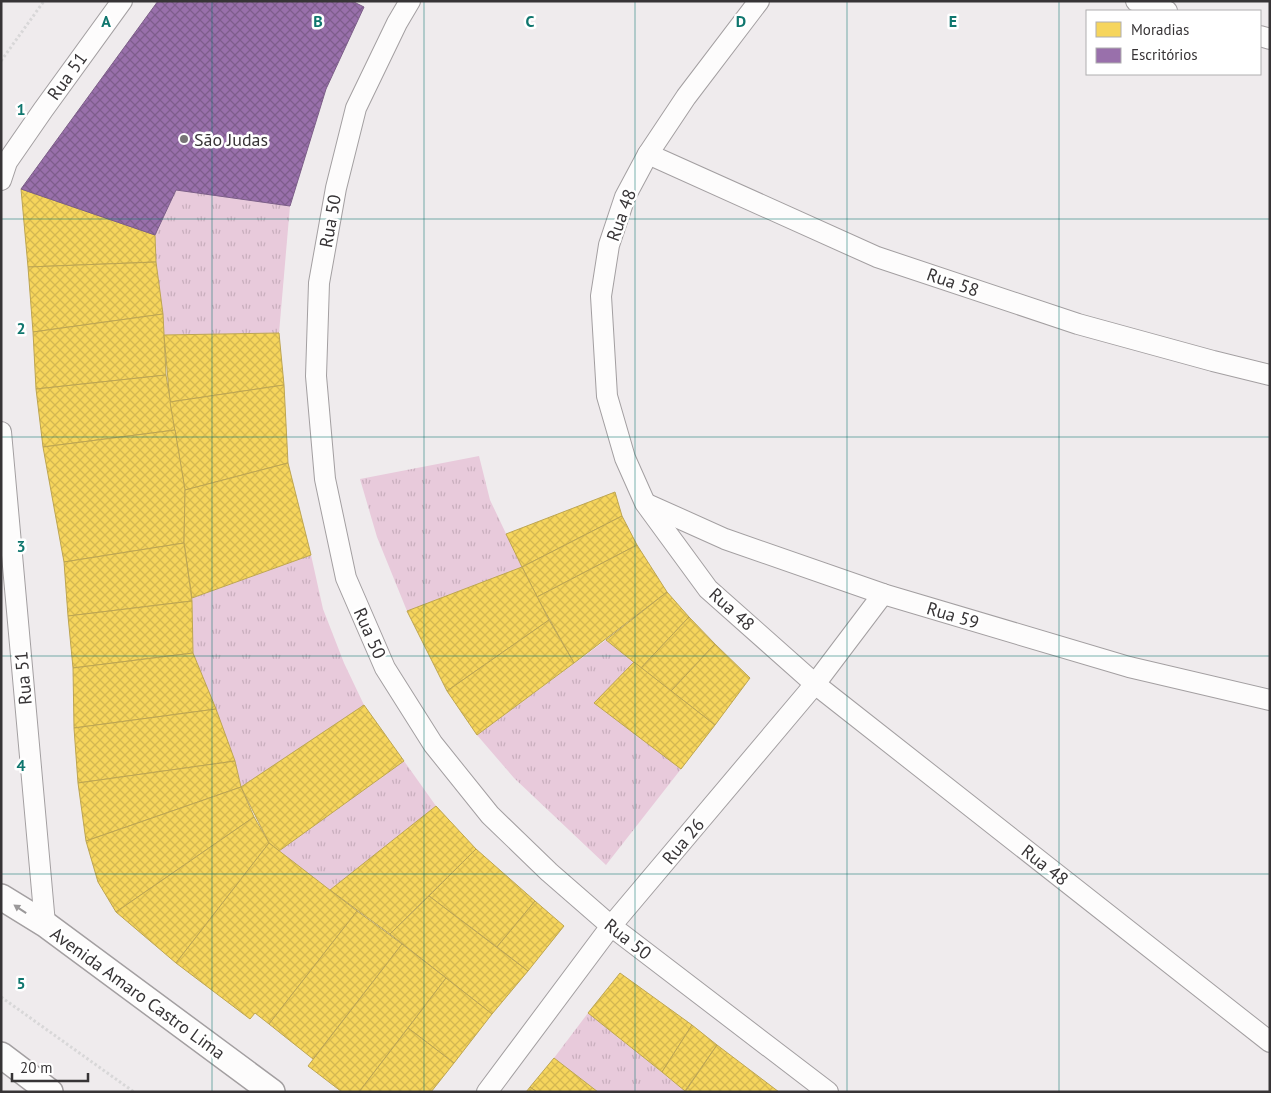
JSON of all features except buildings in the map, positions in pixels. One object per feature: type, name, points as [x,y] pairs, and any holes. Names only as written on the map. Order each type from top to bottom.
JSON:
[{"type":"street","name":"Rua 51","points":[[1,180],[12,154],[122,1]]},
{"type":"street","name":"Rua 50","points":[[410,1],[356,108],[336,188],[320,283],[316,376],[325,479],[346,578],[385,668],[434,744],[490,815],[549,872],[611,926],[828,1092]]},
{"type":"street","name":"Rua 48","points":[[759,1],[686,97],[648,154],[625,197],[609,245],[601,296],[607,396],[624,458],[646,503],[708,588],[816,684],[1270,1042]]},
{"type":"street","points":[[1136,1],[1164,10]]},
{"type":"street","name":"Rua 58","points":[[648,154],[877,257],[1078,324],[1270,375]]},
{"type":"street","name":"Rua 51","points":[[1,432],[45,924]]},
{"type":"street","name":"Rua 59","points":[[646,503],[725,539],[883,594],[1129,666],[1270,700]]},
{"type":"street","name":"Rua 26","points":[[487,1092],[611,926],[816,684],[883,594]]},
{"type":"street","name":"Avenida Amaro Castro Lima","points":[[1,897],[45,924],[272,1092]]},
{"type":"street","points":[[1,1055],[50,1092]]},
{"type":"path","points":[[1,61],[44,1]]},
{"type":"path","points":[[1,997],[134,1092]]},
{"type":"green space","points":[[176,190],[290,206],[279,333],[164,335],[155,235]]},
{"type":"green space","points":[[479,456],[490,500],[522,567],[407,611],[377,537],[360,479]]},
{"type":"green space","points":[[311,555],[323,609],[344,663],[364,705],[241,787],[235,761],[193,653],[192,598]]},
{"type":"green space","points":[[606,640],[634,662],[595,703],[681,769],[606,865],[514,778],[477,735]]},
{"type":"green space","points":[[404,761],[436,806],[330,890],[279,851]]},
{"type":"green space","points":[[588,1013],[685,1092],[598,1092],[554,1058]]},
{"type":"place","name":"São Judas","points":[[184,139]]}]
